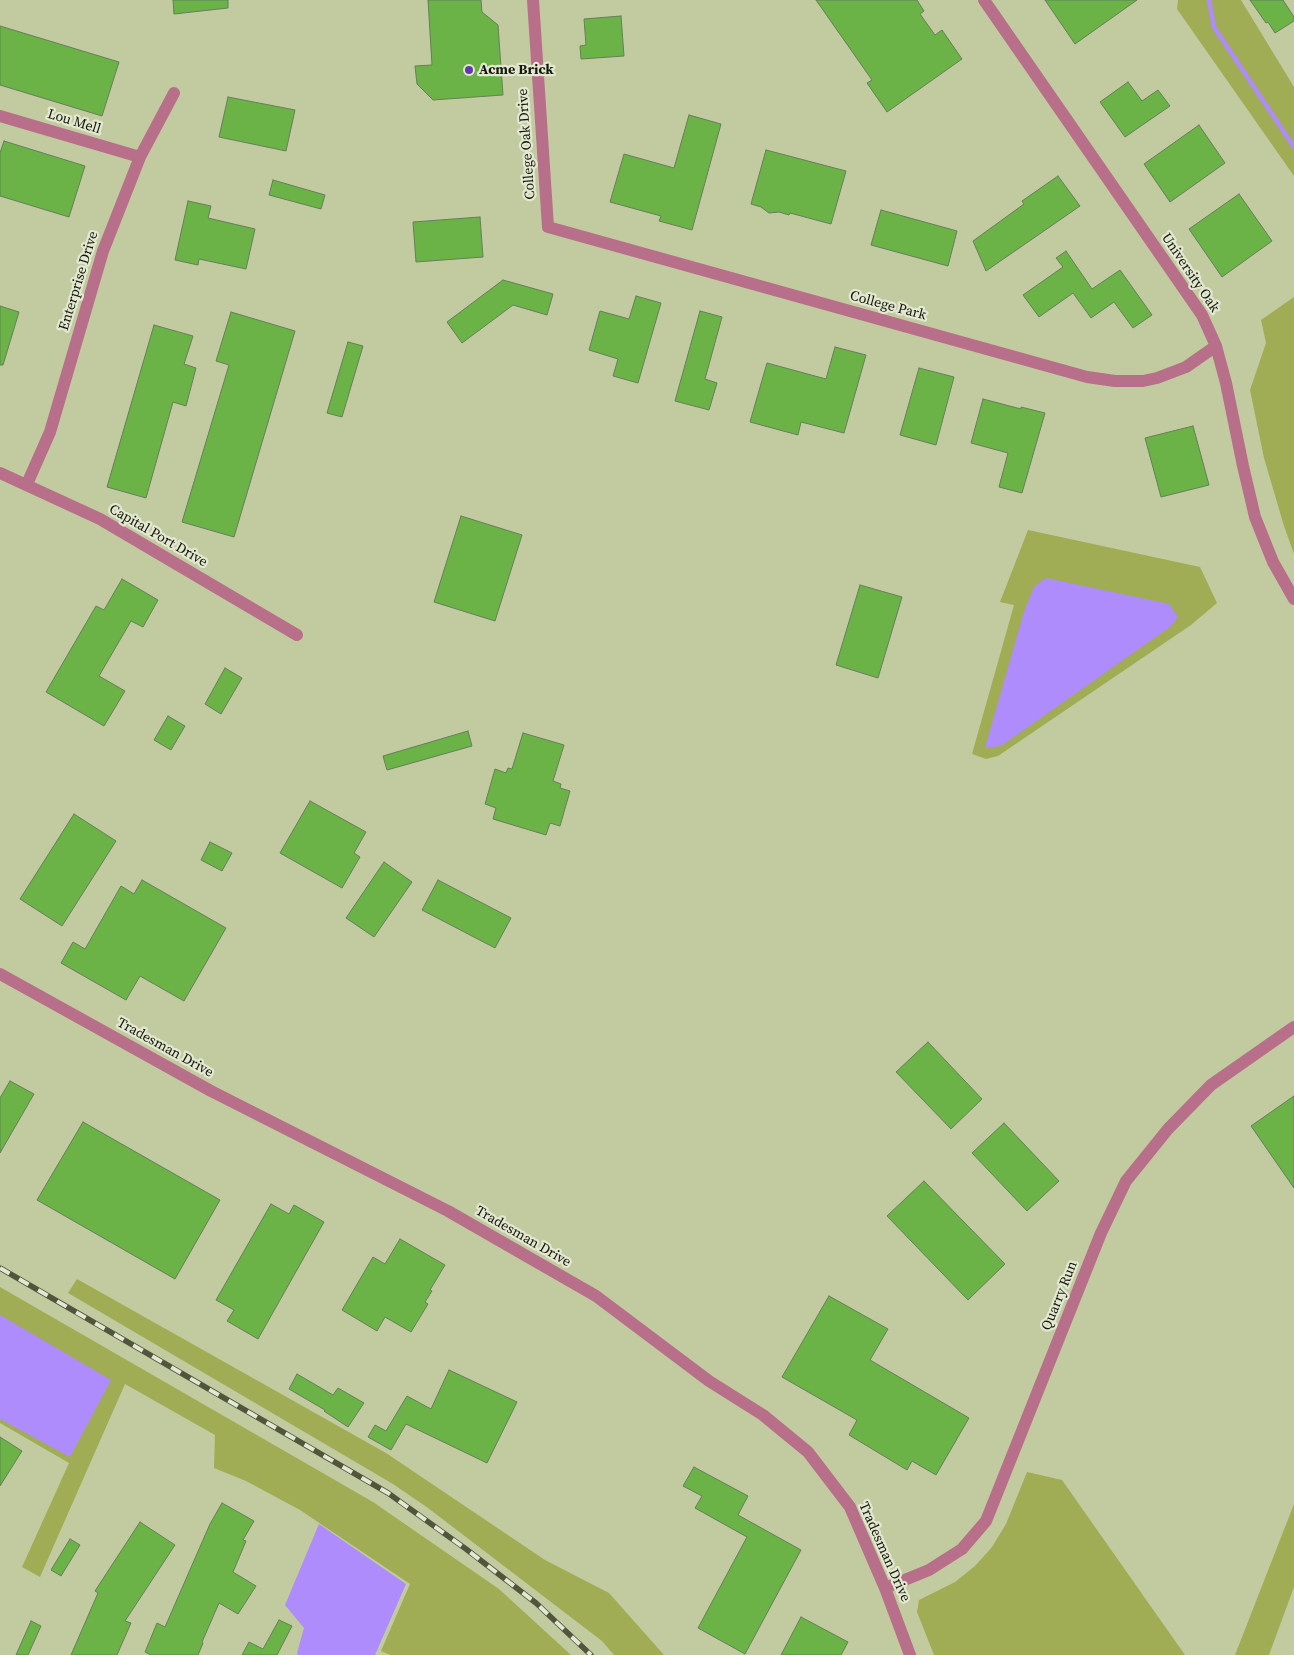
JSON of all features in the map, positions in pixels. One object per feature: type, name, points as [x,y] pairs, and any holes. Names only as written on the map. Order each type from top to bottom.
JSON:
[{"type":"street","name":"College Oak Drive","points":[[533,0],[548,226]]},
{"type":"street","name":"University Oak","points":[[984,0],[1202,315],[1216,346],[1226,383],[1243,466],[1256,517],[1273,562],[1294,599]]},
{"type":"street","name":"Enterprise Drive","points":[[26,484],[50,432],[103,251],[140,157],[174,93]]},
{"type":"street","name":"Lou Mell","points":[[0,116],[140,157]]},
{"type":"street","name":"College Park","points":[[548,226],[1087,377],[1115,382],[1143,381],[1158,378],[1186,367],[1216,346]]},
{"type":"street","name":"Capital Port Drive","points":[[0,473],[100,519],[297,635]]},
{"type":"street","name":"Tradesman Drive","points":[[0,974],[211,1091],[448,1211],[596,1296],[709,1382],[763,1415],[808,1452],[850,1507],[885,1588],[910,1655]]},
{"type":"street","name":"Quarry Run","points":[[885,1588],[938,1565],[962,1549],[986,1522],[1101,1233],[1126,1181],[1168,1129],[1211,1085],[1294,1027]]},
{"type":"green space","points":[[1178,0],[1241,0],[1294,87],[1294,176],[1177,9]]},
{"type":"green space","points":[[1294,297],[1294,554],[1264,458],[1250,390],[1266,343],[1261,320]]},
{"type":"green space","points":[[1028,530],[1200,567],[1217,603],[1191,625],[998,756],[986,759],[972,754],[1014,605],[1000,602]]},
{"type":"green space","points":[[77,1279],[386,1453],[545,1560],[609,1593],[664,1655],[614,1655],[602,1641],[428,1508],[393,1484],[68,1293]]},
{"type":"green space","points":[[0,1287],[373,1502],[499,1589],[571,1655],[390,1655],[381,1651],[410,1584],[300,1510],[246,1481],[214,1468],[215,1435],[125,1384],[40,1577],[22,1567],[69,1463],[0,1423]]},
{"type":"green space","points":[[1027,1472],[1062,1480],[1185,1655],[934,1655],[917,1612],[919,1600],[955,1582],[975,1566],[992,1547],[1006,1524]]},
{"type":"green space","points":[[1294,1504],[1294,1587],[1269,1655],[1235,1655]]},
{"type":"shaded area","points":[[1046,578],[1169,604],[1178,617],[1170,627],[1001,746],[985,748],[1024,612],[1034,587]]},
{"type":"shaded area","points":[[0,1315],[111,1380],[70,1457],[0,1419]]},
{"type":"shaded area","points":[[319,1524],[406,1584],[375,1655],[298,1655],[297,1653],[304,1628],[285,1605]]},
{"type":"building","points":[[173,0],[228,0],[228,8],[174,14]]},
{"type":"building","points":[[428,0],[481,0],[482,12],[498,25],[503,95],[433,100],[417,84],[415,66],[432,65]]},
{"type":"building","points":[[816,0],[917,0],[924,11],[920,14],[935,35],[942,30],[962,59],[887,112],[867,83],[872,80]]},
{"type":"building","points":[[1045,0],[1137,0],[1075,44]]},
{"type":"building","points":[[1250,0],[1283,0],[1294,17],[1294,21],[1275,33]]},
{"type":"building","points":[[621,16],[624,56],[581,59],[580,46],[586,45],[584,19]]},
{"type":"building","points":[[0,26],[119,62],[102,116],[0,85]]},
{"type":"building","points":[[1128,82],[1142,101],[1158,90],[1170,106],[1125,137],[1100,102]]},
{"type":"building","points":[[228,97],[295,110],[286,151],[219,137]]},
{"type":"building","points":[[689,115],[721,124],[692,230],[659,221],[661,216],[610,202],[624,154],[674,168]]},
{"type":"building","points":[[1199,125],[1225,163],[1170,202],[1144,164]]},
{"type":"building","points":[[4,141],[85,166],[69,217],[0,196],[0,153]]},
{"type":"building","points":[[766,150],[846,171],[831,224],[790,213],[789,215],[779,212],[769,213],[761,207],[751,204]]},
{"type":"building","points":[[1058,176],[1080,206],[986,271],[973,241],[1024,204],[1022,201]]},
{"type":"building","points":[[273,180],[325,195],[321,209],[269,195]]},
{"type":"building","points":[[1239,194],[1272,241],[1222,277],[1189,229]]},
{"type":"building","points":[[188,201],[211,206],[208,218],[255,229],[246,269],[199,259],[198,265],[175,260]]},
{"type":"building","points":[[881,210],[957,231],[948,266],[871,245]]},
{"type":"building","points":[[480,217],[483,257],[416,262],[413,222]]},
{"type":"building","points":[[1066,251],[1092,289],[1120,270],[1152,315],[1133,328],[1114,302],[1091,318],[1073,293],[1039,317],[1023,295],[1063,267],[1056,258]]},
{"type":"building","points":[[503,280],[553,294],[547,315],[513,305],[462,343],[447,322]]},
{"type":"building","points":[[636,296],[661,303],[638,383],[613,376],[618,359],[589,350],[600,311],[629,319]]},
{"type":"building","points":[[0,306],[19,312],[3,365],[0,365]]},
{"type":"building","points":[[700,311],[722,317],[705,379],[717,383],[709,410],[675,401]]},
{"type":"building","points":[[231,312],[295,331],[234,537],[182,522],[229,365],[216,361]]},
{"type":"building","points":[[154,325],[193,336],[184,364],[196,368],[186,406],[173,402],[146,498],[107,487]]},
{"type":"building","points":[[348,342],[363,346],[342,417],[327,413]]},
{"type":"building","points":[[835,347],[866,355],[844,433],[801,422],[798,435],[750,422],[767,363],[826,379]]},
{"type":"building","points":[[919,368],[954,377],[936,445],[900,435]]},
{"type":"building","points":[[983,399],[1045,413],[1022,493],[999,487],[1008,453],[971,443]]},
{"type":"building","points":[[1193,426],[1209,485],[1161,497],[1145,438]]},
{"type":"building","points":[[461,516],[522,535],[495,621],[434,602]]},
{"type":"building","points":[[122,579],[158,600],[143,627],[131,621],[99,676],[125,691],[104,726],[46,692],[96,606],[104,610]]},
{"type":"building","points":[[860,585],[902,597],[878,678],[836,665]]},
{"type":"building","points":[[225,668],[242,678],[221,714],[205,704]]},
{"type":"building","points":[[168,716],[185,726],[171,750],[154,740]]},
{"type":"building","points":[[468,731],[472,746],[387,770],[383,756]]},
{"type":"building","points":[[523,733],[564,745],[553,781],[561,784],[560,788],[570,791],[560,826],[550,823],[546,835],[493,819],[496,808],[485,804],[495,769],[506,773],[508,768],[512,769]]},
{"type":"building","points":[[310,801],[366,832],[354,853],[360,857],[342,888],[280,853]]},
{"type":"building","points":[[74,814],[116,841],[62,926],[20,899]]},
{"type":"building","points":[[210,842],[232,853],[222,871],[201,860]]},
{"type":"building","points":[[384,862],[412,882],[374,937],[346,918]]},
{"type":"building","points":[[142,880],[226,928],[184,1001],[140,976],[126,1000],[61,963],[73,942],[85,949],[121,886],[134,894]]},
{"type":"building","points":[[438,880],[511,918],[495,948],[422,910]]},
{"type":"building","points":[[928,1042],[982,1099],[951,1129],[896,1072]]},
{"type":"building","points":[[10,1081],[34,1094],[0,1153],[0,1098]]},
{"type":"building","points":[[1294,1096],[1294,1188],[1251,1126]]},
{"type":"building","points":[[83,1122],[220,1200],[175,1279],[37,1200]]},
{"type":"building","points":[[1004,1123],[1059,1181],[1027,1211],[972,1153]]},
{"type":"building","points":[[924,1181],[1005,1264],[968,1300],[887,1216]]},
{"type":"building","points":[[271,1204],[289,1214],[294,1205],[324,1222],[258,1339],[227,1321],[234,1310],[216,1300]]},
{"type":"building","points":[[400,1239],[445,1265],[430,1290],[432,1291],[425,1302],[428,1304],[411,1332],[385,1317],[377,1331],[342,1310],[373,1257],[385,1264]]},
{"type":"building","points":[[829,1296],[888,1329],[870,1360],[969,1418],[936,1475],[912,1461],[907,1470],[849,1435],[857,1420],[782,1377]]},
{"type":"building","points":[[449,1370],[517,1402],[487,1463],[406,1424],[391,1450],[368,1437],[375,1425],[386,1431],[407,1396],[431,1409]]},
{"type":"building","points":[[297,1374],[333,1395],[338,1388],[364,1403],[348,1427],[325,1410],[289,1389]]},
{"type":"building","points":[[0,1437],[22,1451],[0,1486]]},
{"type":"building","points":[[694,1467],[748,1496],[738,1515],[801,1550],[745,1654],[698,1628],[747,1537],[695,1508],[702,1496],[683,1486]]},
{"type":"building","points":[[222,1503],[254,1521],[243,1540],[246,1541],[233,1572],[256,1586],[238,1614],[219,1603],[198,1655],[151,1655],[145,1652],[157,1623],[165,1627],[210,1524]]},
{"type":"building","points":[[140,1522],[175,1545],[125,1621],[131,1623],[117,1655],[71,1655],[98,1593],[95,1591]]},
{"type":"building","points":[[70,1539],[80,1545],[61,1576],[51,1570]]},
{"type":"building","points":[[801,1617],[848,1642],[841,1655],[781,1655]]},
{"type":"building","points":[[279,1620],[292,1626],[277,1655],[242,1655],[249,1642],[263,1649]]},
{"type":"building","points":[[31,1621],[41,1626],[28,1655],[16,1655]]},
{"type":"waterway","points":[[1209,0],[1214,27],[1294,147]]},
{"type":"railway","points":[[0,1268],[388,1493],[466,1549],[536,1603],[591,1655]]},
{"type":"place","name":"Acme Brick","points":[[469,70]]}]
